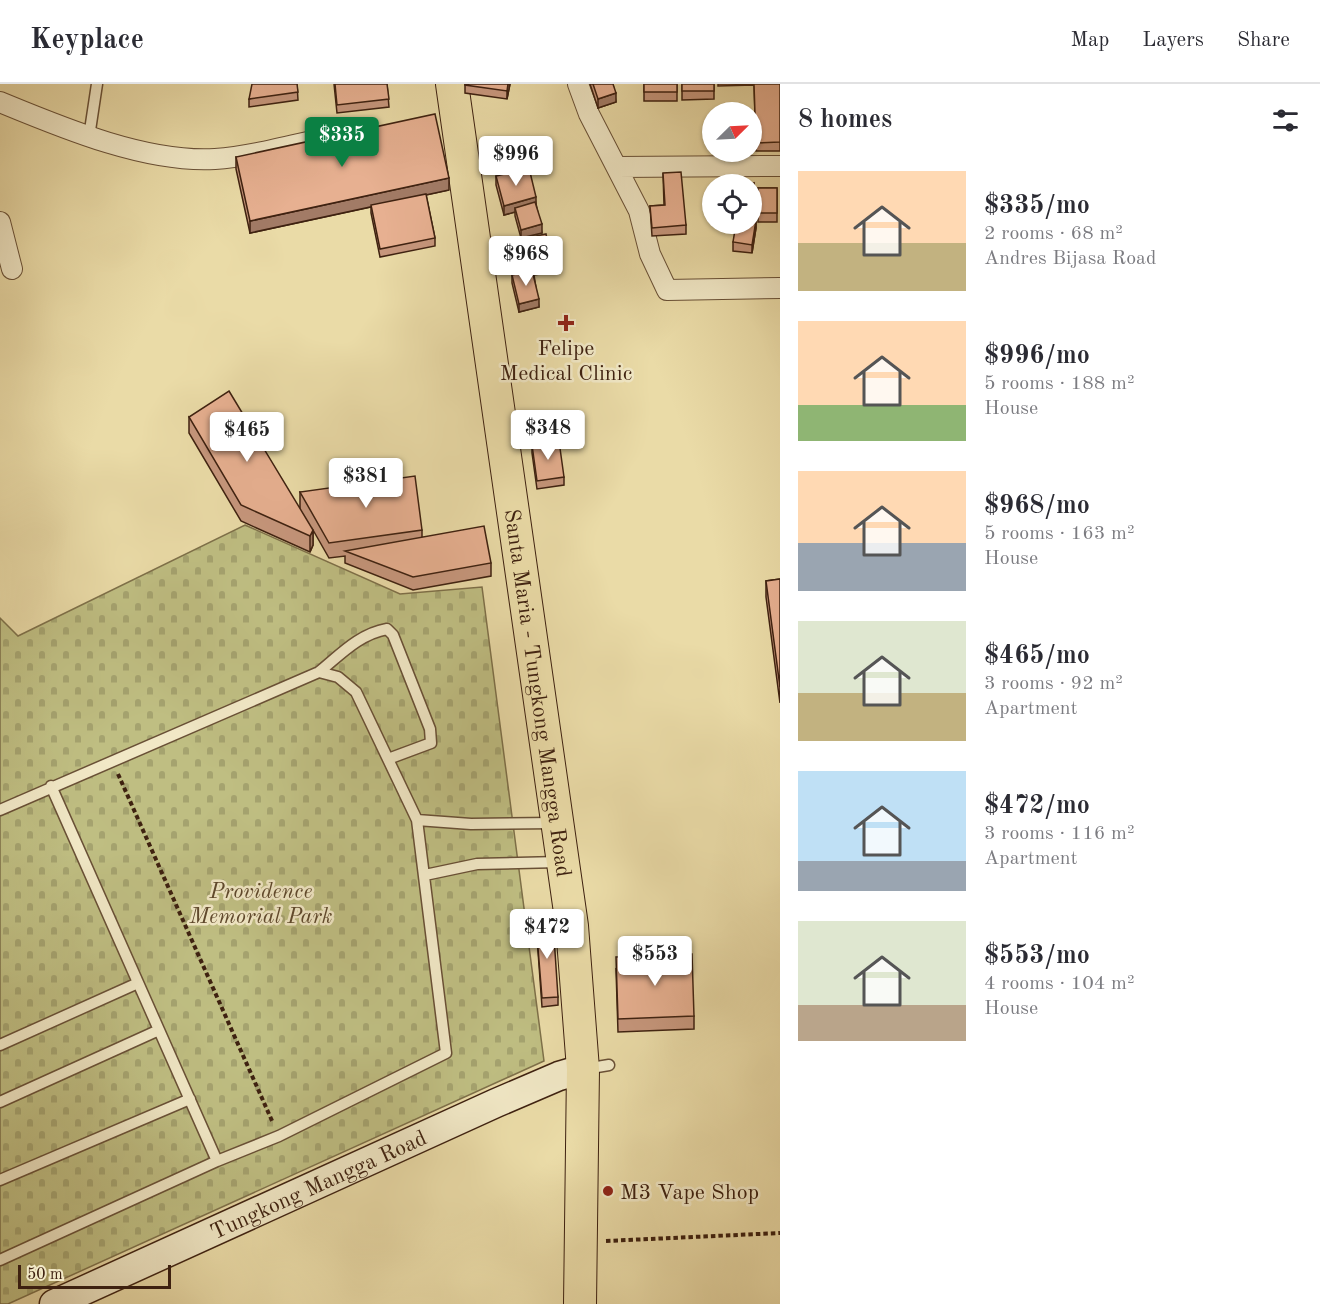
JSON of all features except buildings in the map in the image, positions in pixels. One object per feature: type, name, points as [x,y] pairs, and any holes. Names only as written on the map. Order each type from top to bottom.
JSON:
[{"type":"main road","name":"Santa Maria - Tungkong Mangga Road","points":[[447,104],[596,1067],[581,1242],[580,1304]]},
{"type":"street","points":[[578,84],[589,114],[639,210],[650,254],[667,290],[780,288]]},
{"type":"street","points":[[0,102],[89,137],[163,156],[215,159],[360,131]]},
{"type":"street","points":[[617,167],[780,166]]},
{"type":"street","points":[[0,222],[12,269]]},
{"type":"street","name":"Tungkong Mangga Road","points":[[54,1304],[496,1103],[559,1076],[596,1067]]},
{"type":"lane","points":[[89,137],[97,84]]},
{"type":"lane","points":[[0,810],[319,672],[354,643],[372,632],[387,630],[393,635],[430,729],[431,743],[388,759]]},
{"type":"lane","points":[[0,1260],[217,1161],[279,1136],[446,1053],[417,820],[356,692],[338,677],[319,672]]},
{"type":"lane","points":[[51,786],[217,1161]]},
{"type":"lane","points":[[417,820],[471,824],[558,822]]},
{"type":"lane","points":[[425,875],[477,864],[563,862]]},
{"type":"lane","points":[[0,1045],[138,983]]},
{"type":"lane","points":[[0,1102],[159,1030]]},
{"type":"lane","points":[[0,1180],[190,1099]]},
{"type":"path","points":[[113,762],[279,1136]]},
{"type":"path","points":[[581,1242],[780,1233]]},
{"type":"green space","name":"Providence Memorial Park","points":[[245,525],[400,594],[482,587],[544,1061],[8,1304],[0,1304],[0,618],[18,636]]},
{"type":"place","name":"Felipe Medical Clinic","points":[[566,323]]},
{"type":"place","name":"M3 Vape Shop","points":[[608,1191]]}]
